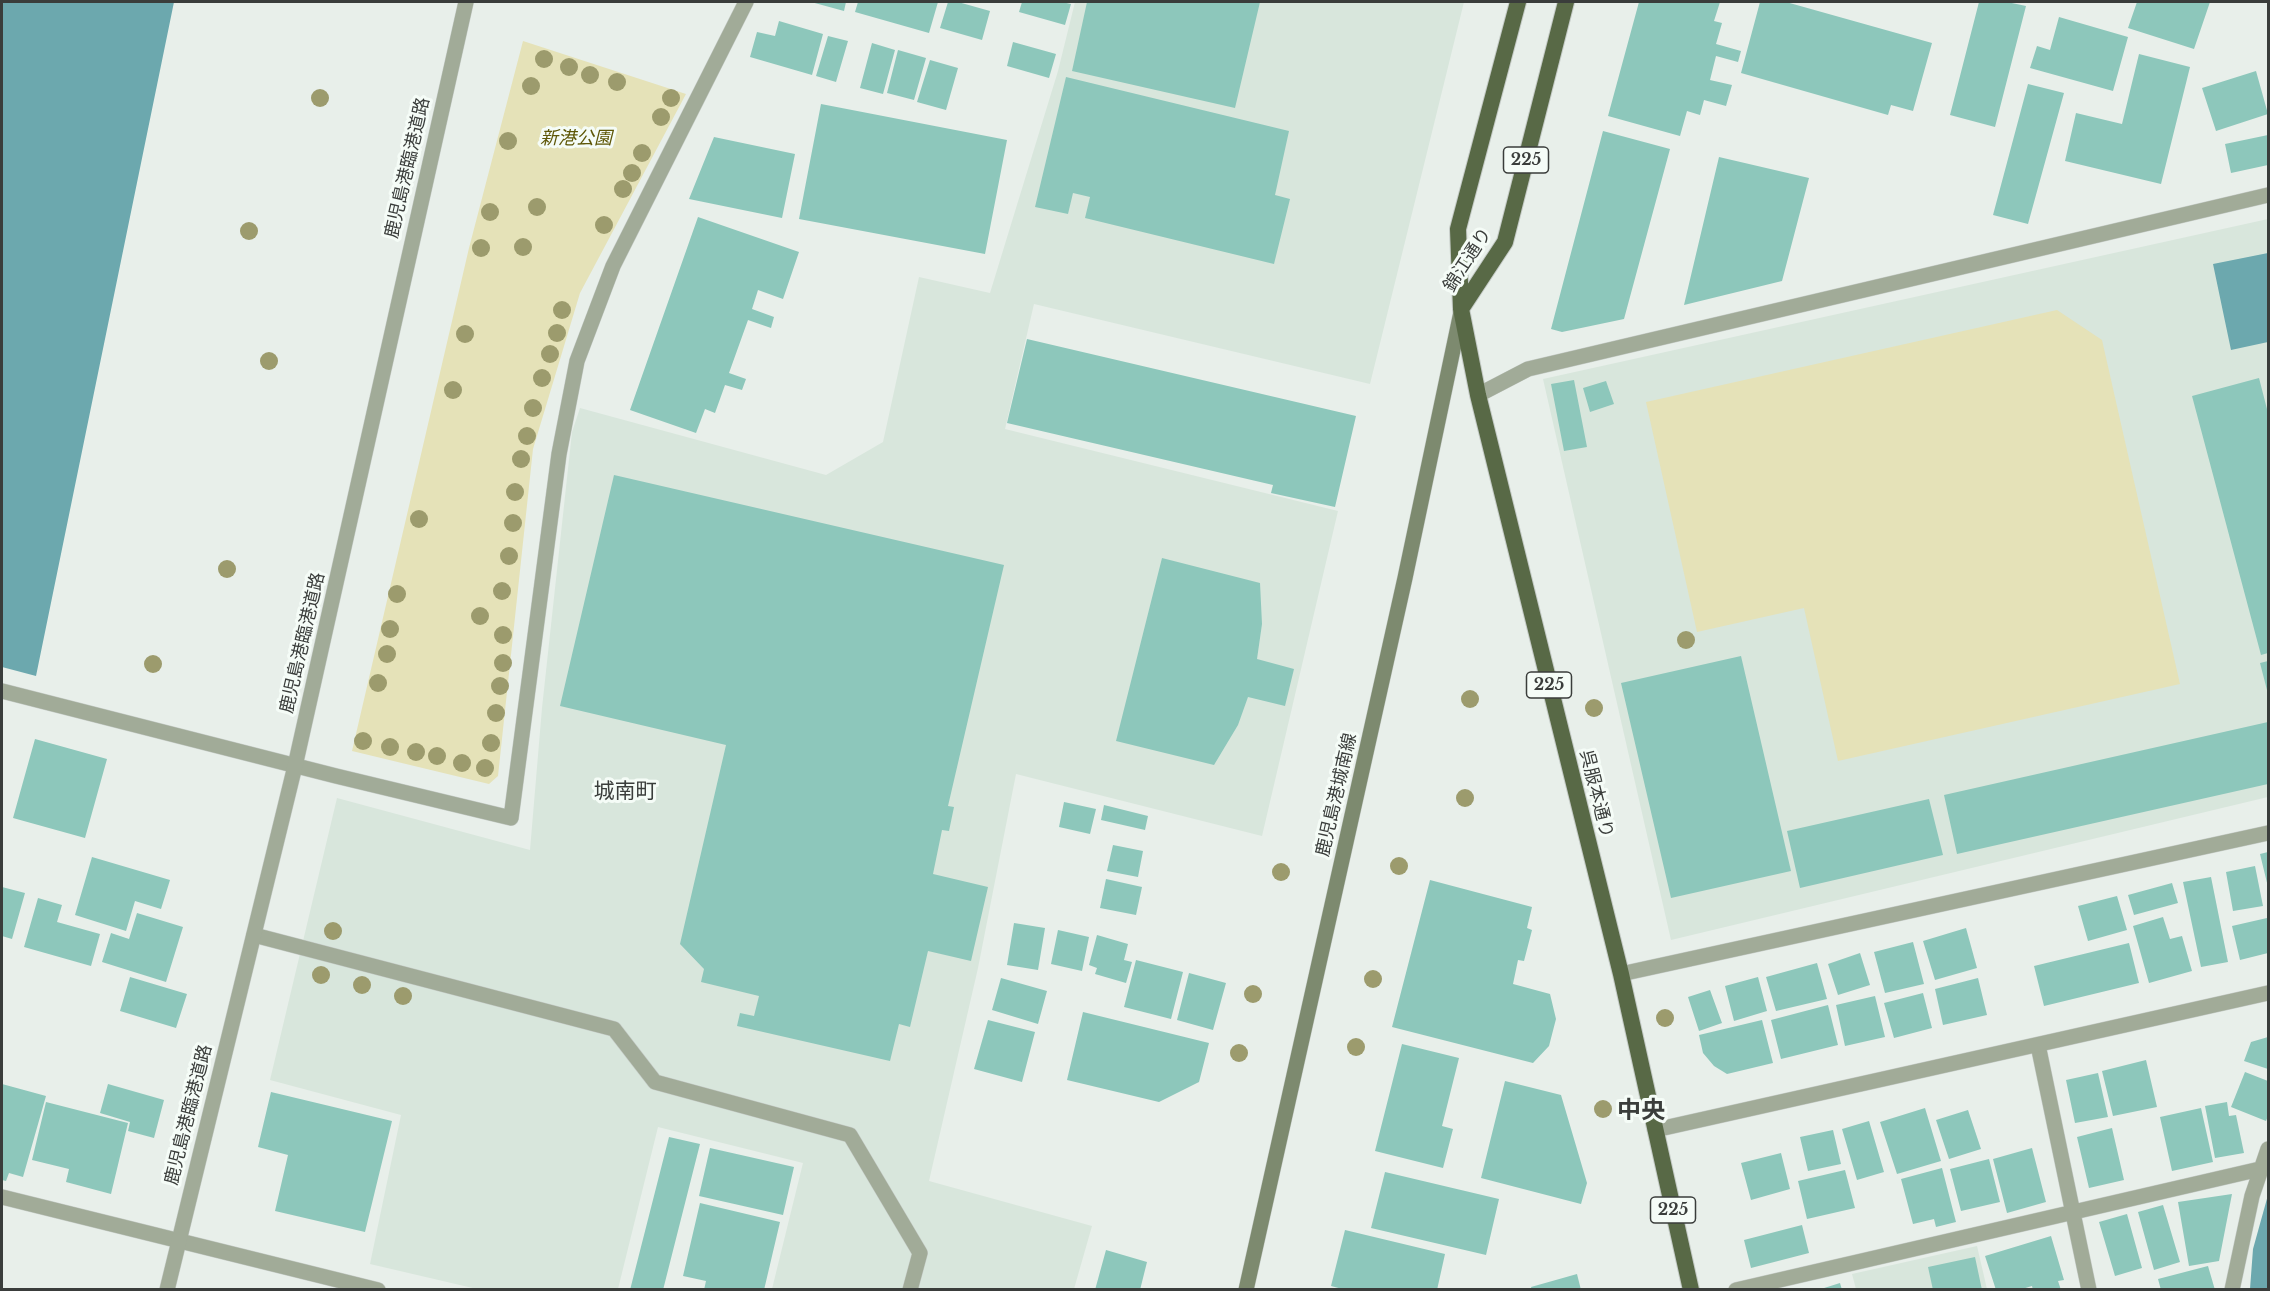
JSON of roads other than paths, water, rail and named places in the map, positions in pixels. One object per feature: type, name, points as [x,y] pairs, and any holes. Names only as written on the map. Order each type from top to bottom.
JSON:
[{"type":"highway","name":"錦江通り","points":[[1461,309],[1458,229],[1518,2]]},
{"type":"highway","name":"錦江通り","points":[[1461,309],[1505,242],[1566,2]]},
{"type":"highway","name":"呉服本通り","points":[[1461,309],[1478,395],[1620,974],[1691,1290]]},
{"type":"main road","name":"鹿児島港城南線","points":[[1246,1290],[1405,578],[1461,309]]},
{"type":"street","name":"鹿児島港臨港道路","points":[[167,1290],[295,766],[466,2]]},
{"type":"street","points":[[2,694],[511,818],[559,454],[577,361],[613,266],[746,2]]},
{"type":"street","points":[[1478,395],[1528,369],[1539,366],[2268,195]]},
{"type":"street","points":[[1620,974],[2268,833]]},
{"type":"street","points":[[254,935],[614,1029],[655,1082],[850,1135],[920,1253],[910,1290]]},
{"type":"street","points":[[1655,1130],[2268,993]]},
{"type":"street","points":[[2038,1045],[2089,1290]]},
{"type":"street","points":[[2232,1290],[2252,1196],[2268,1149]]},
{"type":"street","points":[[1736,1290],[2260,1169]]},
{"type":"street","points":[[2,1197],[378,1290]]},
{"type":"water","points":[[2,2],[174,2],[36,676],[2,667]]},
{"type":"water","points":[[2268,253],[2268,342],[2231,350],[2213,264]]},
{"type":"water","points":[[2268,1195],[2268,1289],[2250,1289],[2253,1249]]},
{"type":"district","name":"城南町","points":[[625,792]]},
{"type":"district","name":"中央","points":[[1641,1111]]},
{"type":"park label","name":"新港公園","points":[[576,139]]}]
